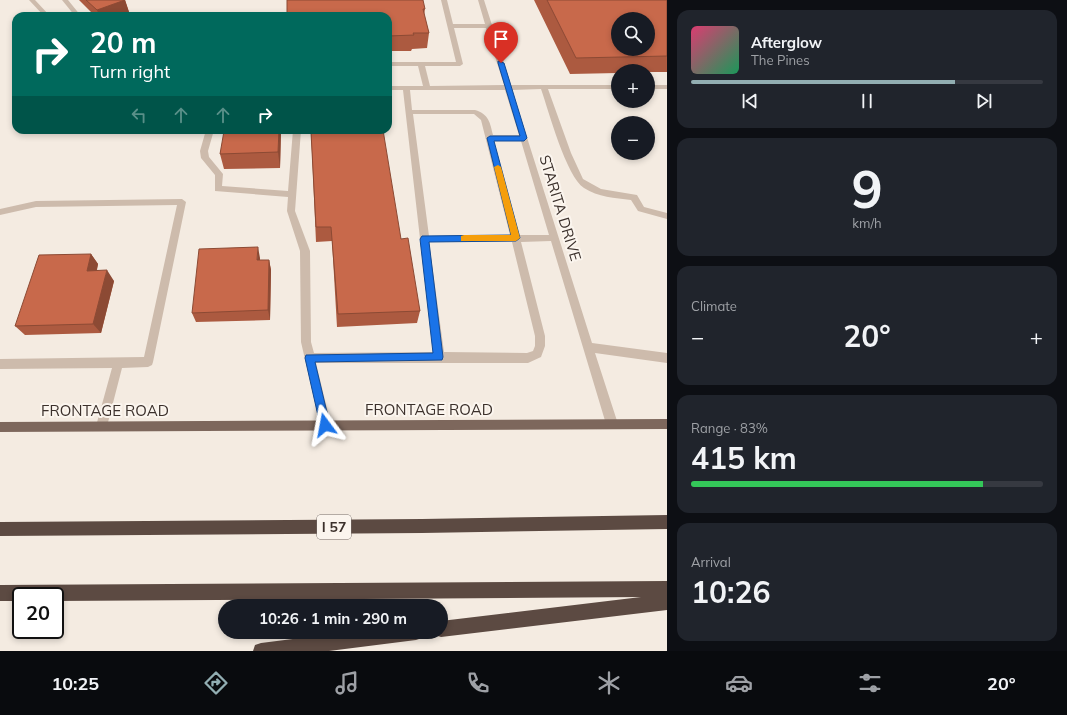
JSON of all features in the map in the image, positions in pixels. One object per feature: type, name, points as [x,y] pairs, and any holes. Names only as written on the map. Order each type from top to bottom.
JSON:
[{"type":"highway","name":"I 57","points":[[0,529],[414,526],[667,522]]},
{"type":"highway","points":[[0,593],[667,589]]},
{"type":"highway","points":[[448,628],[667,602]]},
{"type":"highway","points":[[261,651],[359,639]]},
{"type":"main road","name":"FRONTAGE ROAD","points":[[0,427],[667,424]]},
{"type":"street","points":[[32,0],[43,12]]},
{"type":"street","points":[[65,0],[75,12]]},
{"type":"street","points":[[392,64],[460,64],[444,0]]},
{"type":"street","name":"STARITA DRIVE","points":[[481,0],[612,424]]},
{"type":"street","points":[[451,26],[489,26]]},
{"type":"street","points":[[420,64],[426,88]]},
{"type":"street","points":[[544,87],[578,181],[594,190],[608,195],[634,197],[641,209],[667,216]]},
{"type":"street","points":[[392,88],[611,87]]},
{"type":"street","points":[[655,87],[667,87]]},
{"type":"street","points":[[406,88],[439,357]]},
{"type":"street","points":[[310,358],[528,358],[537,354],[540,346],[538,325],[485,119],[475,112],[409,112]]},
{"type":"street","points":[[209,134],[204,151],[205,158],[219,174],[218,189],[292,194]]},
{"type":"street","points":[[297,134],[291,211],[305,251],[306,342],[325,425]]},
{"type":"street","points":[[490,138],[524,138]]},
{"type":"street","points":[[0,212],[36,204],[182,202],[148,362],[0,364]]},
{"type":"street","points":[[424,239],[554,238]]},
{"type":"street","points":[[588,347],[667,358]]},
{"type":"street","points":[[102,426],[118,363]]},
{"type":"building","points":[[86,0],[125,0],[97,10]]},
{"type":"building","points":[[287,0],[423,0],[425,9],[423,9],[429,33],[413,33],[414,35],[392,36],[392,12],[287,12]]},
{"type":"building","points":[[547,0],[667,0],[667,56],[576,58]]},
{"type":"building","points":[[223,134],[279,134],[278,152],[220,154]]},
{"type":"building","points":[[311,134],[384,134],[401,239],[408,238],[420,311],[338,314],[331,227],[316,227]]},
{"type":"building","points":[[258,247],[257,260],[269,260],[268,310],[192,313],[199,249]]},
{"type":"building","points":[[91,254],[87,271],[107,270],[93,324],[15,326],[39,255]]},
{"type":"slow traffic","points":[[464,238],[516,238],[498,167]]},
{"type":"route","points":[[325,425],[310,358],[439,357],[424,239],[516,238],[490,138],[524,138],[501,63]]}]
